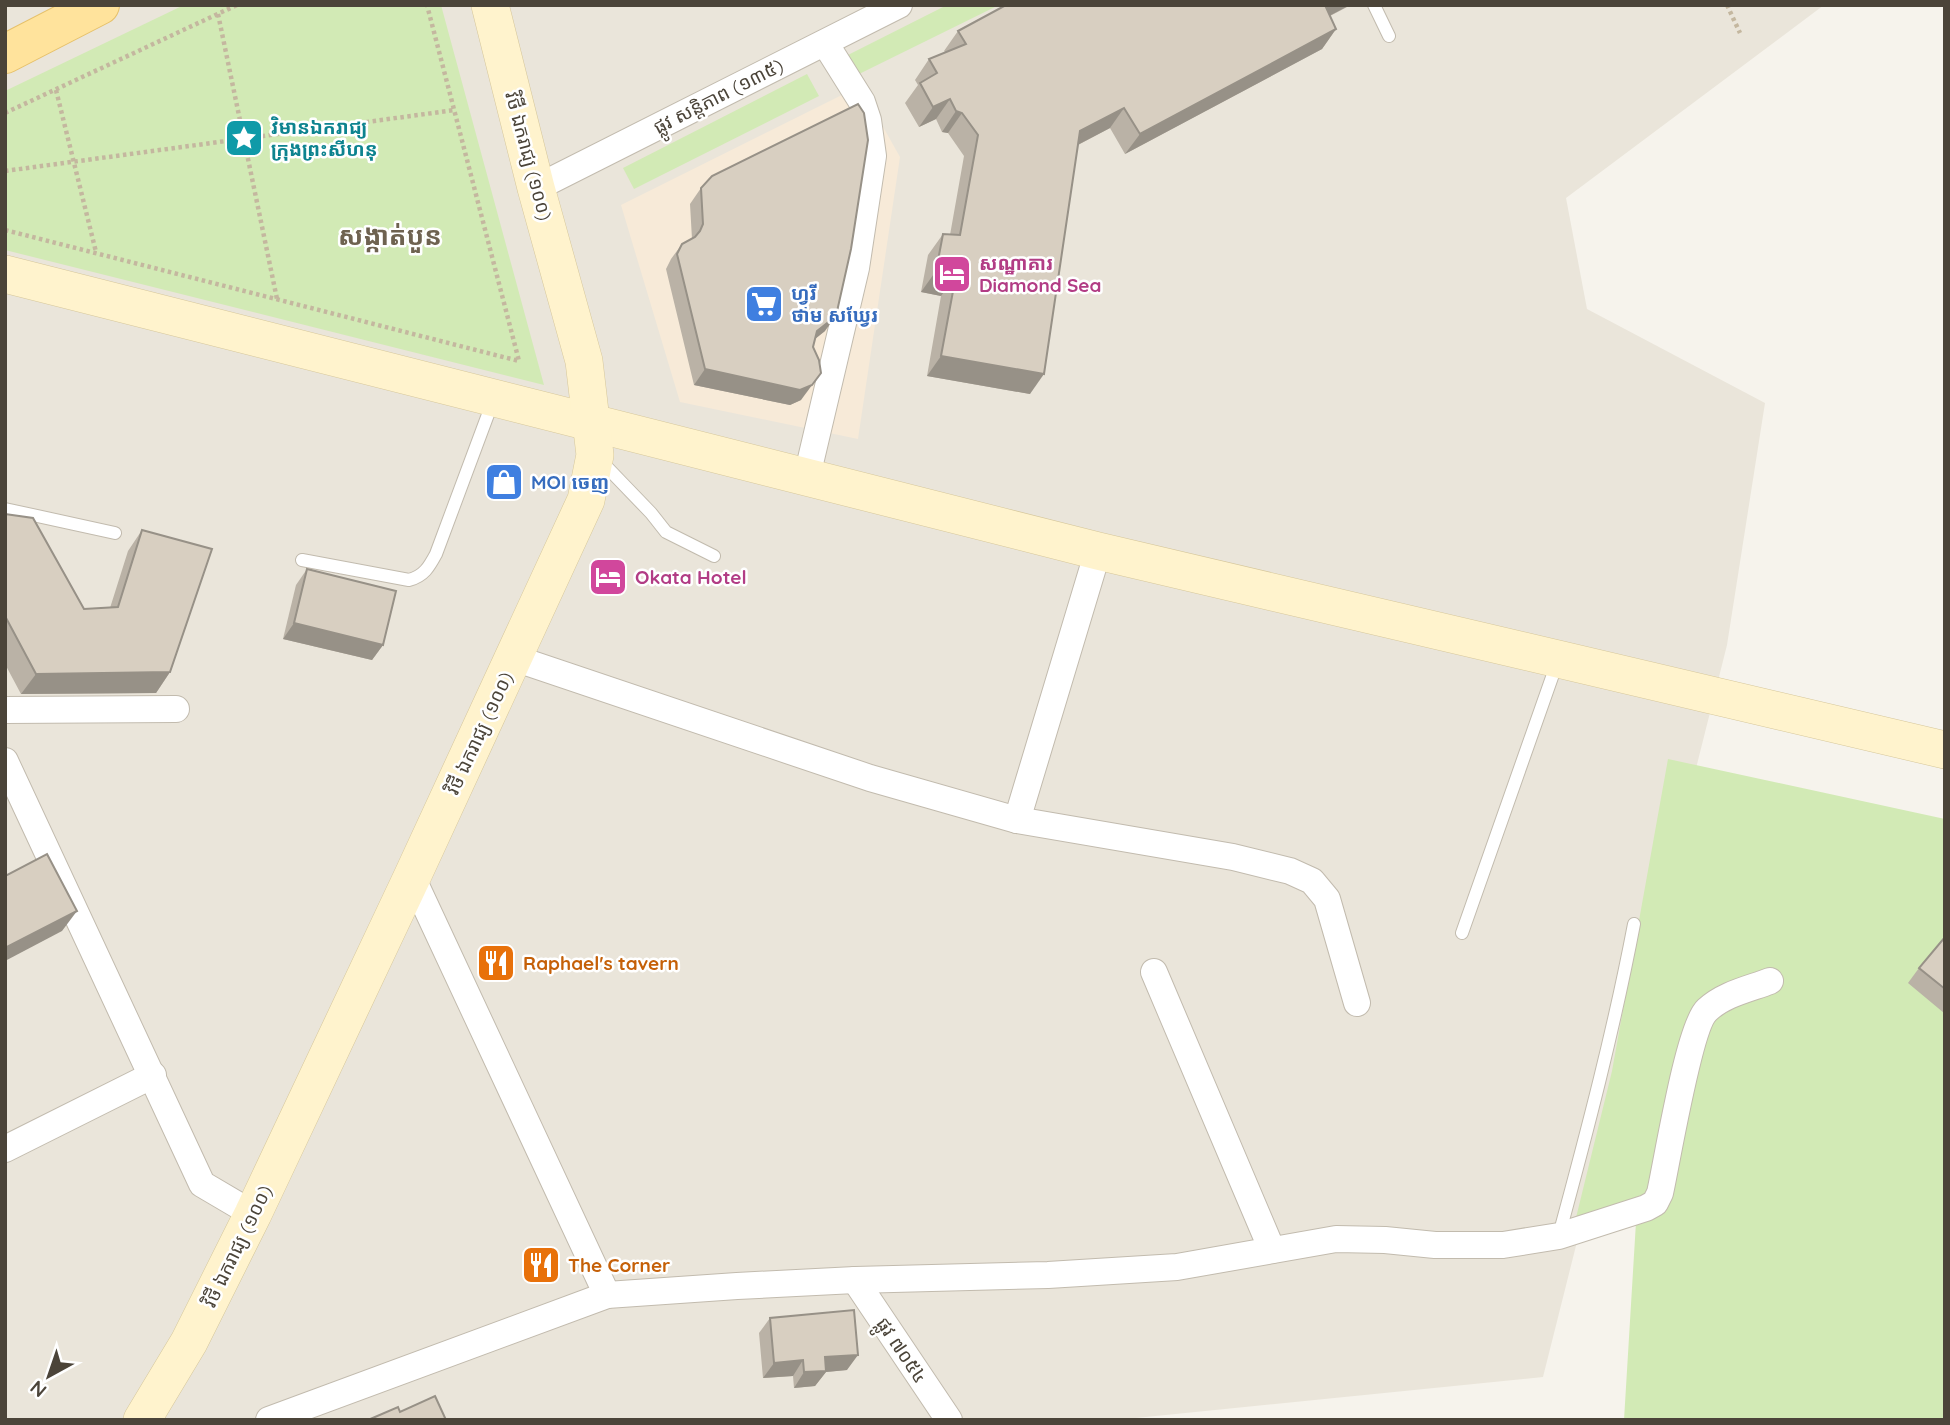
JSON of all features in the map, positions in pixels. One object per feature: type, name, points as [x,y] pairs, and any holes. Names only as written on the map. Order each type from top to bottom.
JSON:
[{"type":"main road","points":[[5,54],[100,5]]},
{"type":"street","name":"វិថី ឯករាជ្យ (១០០)","points":[[142,1420],[189,1342],[253,1214],[586,500],[592,439],[584,361],[536,188],[490,5]]},
{"type":"street","name":"ផ្លូវ សន្តិភាព (១៣៥)","points":[[536,188],[899,5]]},
{"type":"street","points":[[807,477],[856,268],[873,156],[868,120],[862,102],[825,43]]},
{"type":"street","points":[[5,274],[495,397],[592,439],[807,477],[1098,551],[1945,750]]},
{"type":"street","points":[[1017,820],[1098,551]]},
{"type":"street","points":[[514,658],[870,778],[1017,820],[1233,857],[1290,871],[1312,881],[1327,899],[1357,1003]]},
{"type":"street","points":[[5,710],[176,709]]},
{"type":"street","points":[[5,761],[202,1184],[253,1214]]},
{"type":"street","points":[[412,877],[607,1294]]},
{"type":"street","points":[[1154,972],[1272,1250]]},
{"type":"street","points":[[269,1420],[607,1294],[855,1280],[1048,1275],[1177,1267],[1336,1239],[1435,1245],[1503,1245],[1559,1236],[1655,1203],[1660,1193],[1691,1046],[1704,1012],[1724,998],[1770,981]]},
{"type":"street","points":[[5,1149],[153,1075]]},
{"type":"street","name":"ផ្លូវ ៧០៥៤","points":[[855,1280],[949,1420]]},
{"type":"lane","points":[[1374,5],[1389,36]]},
{"type":"lane","points":[[302,560],[409,580],[419,578],[425,573],[436,554],[495,397]]},
{"type":"lane","points":[[592,439],[666,532],[714,556]]},
{"type":"lane","points":[[5,509],[115,533]]},
{"type":"lane","points":[[1462,933],[1558,659]]},
{"type":"lane","points":[[1559,1236],[1592,1116],[1634,924]]},
{"type":"path","points":[[5,113],[237,5]]},
{"type":"path","points":[[5,230],[519,360],[427,5]]},
{"type":"path","points":[[1727,5],[1740,33]]},
{"type":"path","points":[[218,14],[277,299]]},
{"type":"path","points":[[56,90],[96,252]]},
{"type":"path","points":[[5,170],[455,110]]},
{"type":"shaded area","points":[[5,5],[1824,5],[1566,198],[1587,309],[1765,403],[1727,645],[1543,1377],[1116,1420],[5,1420]]},
{"type":"shaded area","name":"ហ្វូរី ថាម សឃ្វែរ","points":[[860,86],[900,157],[858,439],[680,402],[621,205]]},
{"type":"green space","points":[[184,5],[441,5],[544,385],[5,250],[5,91]]},
{"type":"green space","points":[[947,5],[999,5],[853,77],[842,58]]},
{"type":"green space","points":[[807,74],[819,96],[634,189],[623,168]]},
{"type":"green space","points":[[1668,759],[1945,819],[1945,1420],[1624,1420],[1636,1222],[1572,1234],[1612,1071]]},
{"type":"building","points":[[1006,5],[1325,5],[1336,29],[1140,134],[1124,108],[1080,131],[1044,374],[941,356],[956,275],[936,271],[943,234],[960,235],[978,135],[962,113],[956,111],[950,99],[933,107],[920,83],[937,73],[929,59],[966,44],[958,31]]},
{"type":"building","points":[[858,104],[864,113],[868,140],[851,249],[836,316],[817,331],[813,347],[821,373],[812,385],[800,390],[705,369],[677,254],[682,244],[695,237],[703,224],[701,188],[712,176]]},
{"type":"building","points":[[5,514],[33,518],[84,609],[118,607],[142,530],[212,549],[170,672],[36,674],[5,616]]},
{"type":"building","points":[[307,569],[396,591],[383,645],[294,623]]},
{"type":"building","points":[[47,854],[77,911],[5,948],[5,876]]},
{"type":"building","points":[[1945,937],[1945,989],[1919,968]]},
{"type":"building","points":[[854,1310],[858,1355],[825,1357],[826,1371],[804,1372],[803,1360],[774,1363],[770,1318]]},
{"type":"building","points":[[435,1396],[446,1420],[368,1420],[398,1407],[400,1412]]},
{"type":"place","name":"វិមានឯករាជ្យ ក្រុងព្រះសីហនុ","points":[[244,138]]},
{"type":"place","name":"សណ្ឋាគារ Diamond Sea","points":[[952,274]]},
{"type":"place","name":"ហ្វូរី ថាម សឃ្វែរ","points":[[764,304]]},
{"type":"place","name":"MOI ចេញ","points":[[504,482]]},
{"type":"place","name":"Okata Hotel","points":[[608,577]]},
{"type":"place","name":"Raphael's tavern","points":[[496,963]]},
{"type":"place","name":"The Corner","points":[[541,1265]]},
{"type":"district","name":"សង្កាត់បួន","points":[[390,236]]}]
